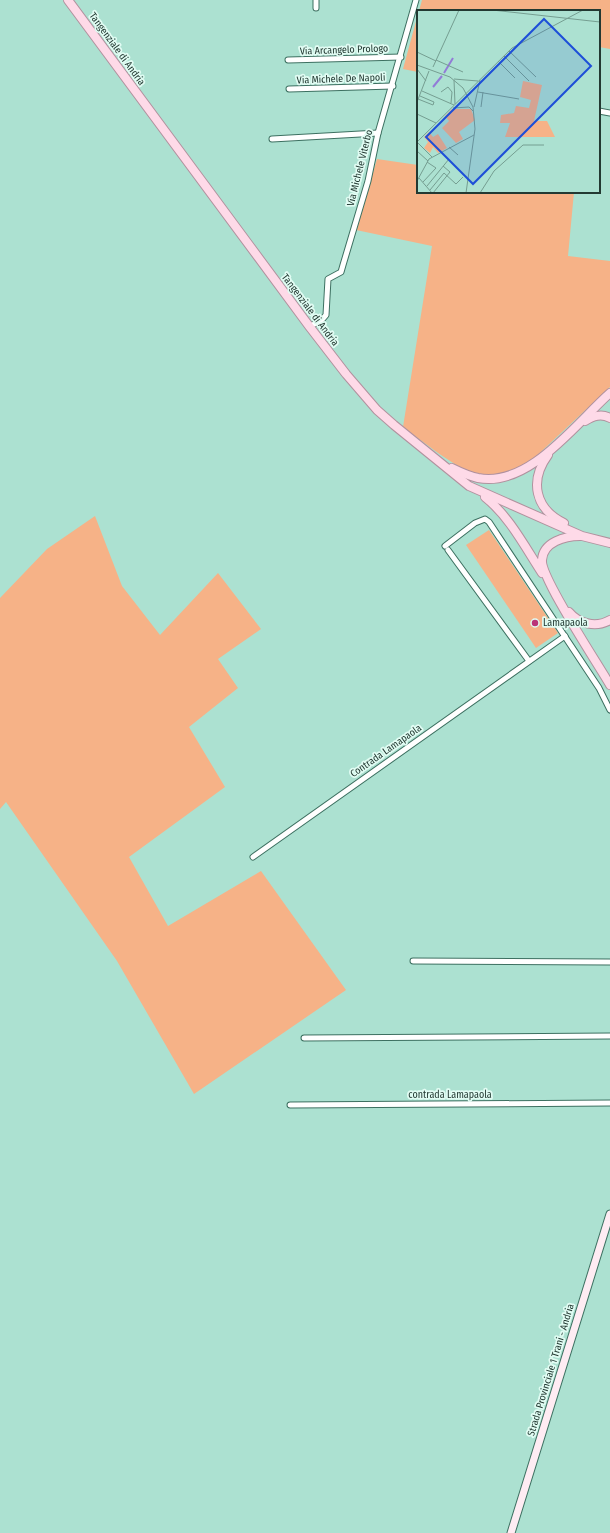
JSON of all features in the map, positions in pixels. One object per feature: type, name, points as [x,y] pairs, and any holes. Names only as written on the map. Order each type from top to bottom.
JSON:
[{"type":"main road","name":"Tangenziale di Andria","points":[[68,0],[309,326],[346,374],[377,410],[469,486],[582,536],[610,543]]},
{"type":"main road","points":[[431,455],[442,464],[479,478],[510,476],[525,469],[553,448],[610,393]]},
{"type":"main road","points":[[577,425],[593,416],[601,415],[610,418]]},
{"type":"main road","points":[[553,448],[542,462],[537,476],[537,488],[541,503],[555,519],[591,534],[601,541]]},
{"type":"main road","points":[[475,488],[493,503],[503,514],[561,602],[610,685]]},
{"type":"main road","points":[[554,591],[544,572],[542,560],[544,551],[552,543],[563,538],[582,536]]},
{"type":"main road","points":[[561,602],[574,617],[584,622],[596,624],[610,620]]},
{"type":"main road","name":"Strada Provinciale 1 Trani - Andria","points":[[511,1533],[610,1214]]},
{"type":"street","points":[[316,0],[316,8]]},
{"type":"street","name":"Via Michele Viterbo","points":[[309,326],[320,322],[326,316],[328,279],[341,272],[368,181],[378,133],[393,86],[416,0]]},
{"type":"street","name":"Via Arcangelo Prologo","points":[[288,60],[401,57]]},
{"type":"street","name":"Via Michele De Napoli","points":[[289,89],[393,86]]},
{"type":"street","points":[[600,111],[610,113]]},
{"type":"street","points":[[272,139],[378,133]]},
{"type":"street","points":[[529,661],[447,548],[475,523],[485,519],[489,522],[565,636],[599,688],[610,710]]},
{"type":"street","name":"Contrada Lamapaola","points":[[253,857],[565,636]]},
{"type":"street","points":[[413,961],[610,962]]},
{"type":"street","points":[[304,1038],[610,1036]]},
{"type":"street","name":"contrada Lamapaola","points":[[290,1105],[610,1103]]},
{"type":"shaded area","points":[[422,0],[610,0],[610,49],[600,47],[600,10],[419,10]]},
{"type":"shaded area","points":[[417,18],[417,72],[403,69]]},
{"type":"shaded area","points":[[377,159],[417,165],[417,193],[574,193],[568,256],[610,261],[610,387],[529,463],[518,469],[505,474],[485,476],[461,468],[403,427],[432,246],[356,230]]},
{"type":"shaded area","points":[[95,516],[122,586],[160,635],[218,573],[261,629],[218,659],[238,688],[189,727],[225,787],[129,857],[168,926],[261,871],[346,990],[194,1094],[117,961],[6,802],[0,809],[0,598],[47,549]]},
{"type":"shaded area","points":[[489,530],[558,633],[536,648],[466,545]]},
{"type":"place","name":"Lamapaola","points":[[535,623]]}]
